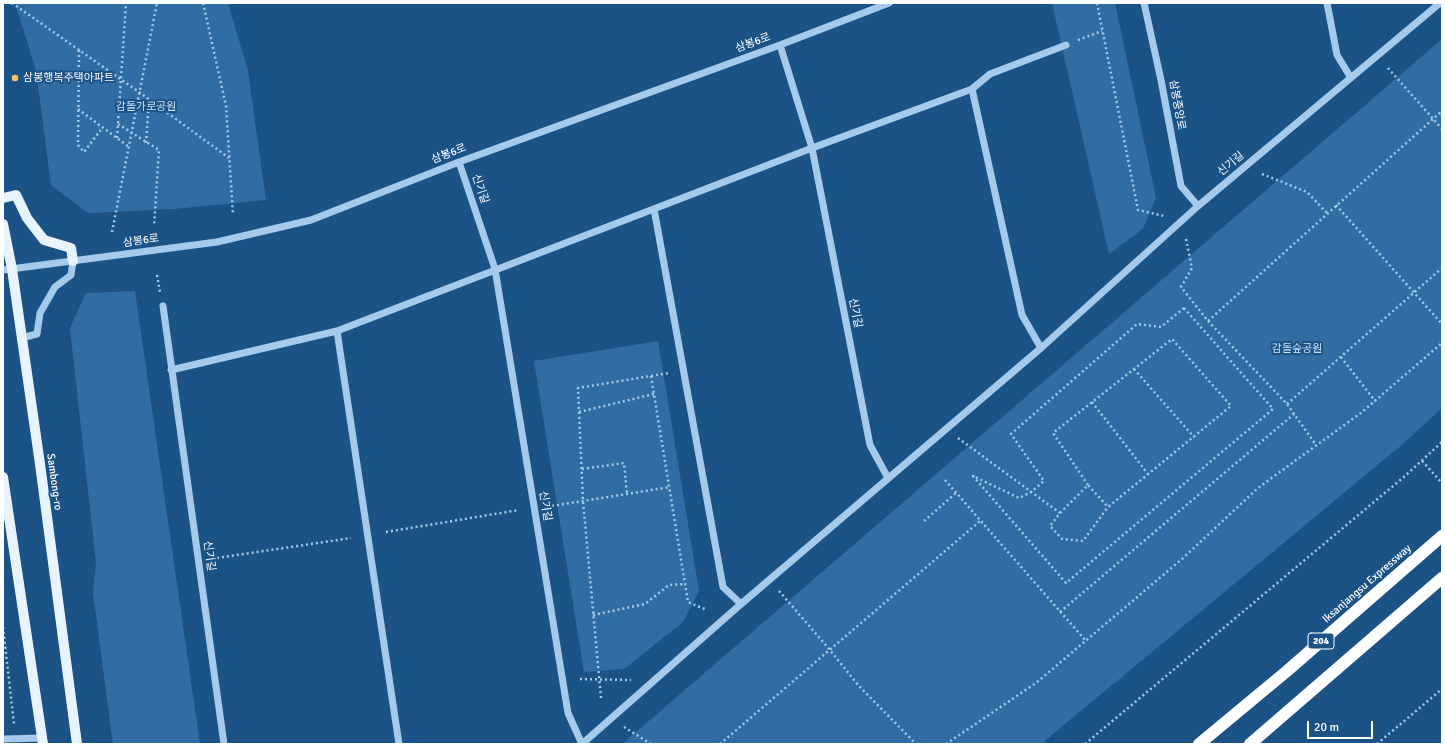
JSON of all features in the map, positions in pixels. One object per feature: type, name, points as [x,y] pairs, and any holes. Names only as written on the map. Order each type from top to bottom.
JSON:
[{"type":"highway","name":"Iksanjangsu Expressway","points":[[1199,744],[1287,671],[1442,536]]},
{"type":"highway","points":[[1250,744],[1442,578]]},
{"type":"main road","points":[[3,198],[16,195],[27,218],[44,240],[71,248],[73,261]]},
{"type":"main road","name":"Sambong-ro","points":[[3,224],[7,269],[22,338],[77,744]]},
{"type":"main road","points":[[3,477],[42,741]]},
{"type":"street","name":"삼봉6로","points":[[7,269],[217,242],[311,220],[459,162],[780,45],[888,3]]},
{"type":"street","name":"삼봉중앙로","points":[[1144,3],[1161,80],[1181,186],[1198,206]]},
{"type":"street","points":[[1327,3],[1337,55],[1351,78]]},
{"type":"street","name":"신기길","points":[[459,162],[495,269],[568,713],[582,744],[741,604],[1041,348],[1198,206],[1440,3]]},
{"type":"street","points":[[172,370],[336,331],[812,148],[972,89],[990,74],[1066,44]]},
{"type":"street","name":"신기길","points":[[780,45],[812,148],[870,445],[888,478]]},
{"type":"street","points":[[972,89],[1022,315],[1041,348]]},
{"type":"street","points":[[654,209],[723,587],[741,604]]},
{"type":"street","points":[[22,338],[37,334],[40,313],[55,287],[71,275],[73,261]]},
{"type":"street","name":"신기길","points":[[163,306],[224,744]]},
{"type":"street","points":[[336,331],[399,744]]},
{"type":"street","points":[[3,739],[16,738],[42,741]]},
{"type":"path","points":[[12,3],[139,92],[229,158]]},
{"type":"path","points":[[117,138],[126,3]]},
{"type":"path","points":[[112,232],[157,3]]},
{"type":"path","points":[[203,3],[226,106],[233,215]]},
{"type":"path","points":[[1097,3],[1138,210],[1164,216]]},
{"type":"path","points":[[1066,44],[1102,31]]},
{"type":"path","points":[[79,50],[78,145],[84,152],[103,127]]},
{"type":"path","points":[[1388,68],[1442,128]]},
{"type":"path","points":[[146,143],[149,100]]},
{"type":"path","points":[[78,109],[129,147]]},
{"type":"path","points":[[1208,321],[1442,111]]},
{"type":"path","points":[[118,124],[131,134],[159,150],[154,226]]},
{"type":"path","points":[[1262,174],[1307,192],[1328,213]]},
{"type":"path","points":[[1336,205],[1442,324]]},
{"type":"path","points":[[1186,239],[1192,268],[1181,287],[1208,321],[1287,404],[1316,445]]},
{"type":"path","points":[[1287,404],[1442,268]]},
{"type":"path","points":[[1184,308],[1273,410],[1066,583],[972,476],[1019,498],[1030,492],[1044,481],[1011,434],[1137,324],[1161,327],[1184,308]]},
{"type":"path","points":[[1088,484],[1060,513],[1050,526],[1062,539],[1083,541],[1108,507],[1230,406],[1172,339],[1053,433],[1088,484],[1108,507]]},
{"type":"path","points":[[946,744],[1036,683],[1182,559],[1258,488],[1362,412],[1442,343]]},
{"type":"path","points":[[1340,357],[1375,401]]},
{"type":"path","points":[[1134,369],[1194,437]]},
{"type":"path","points":[[601,698],[598,679],[583,501],[578,388],[671,373]]},
{"type":"path","points":[[651,376],[688,602],[707,610]]},
{"type":"path","points":[[579,412],[654,394]]},
{"type":"path","points":[[1092,402],[1148,474]]},
{"type":"path","points":[[1060,612],[1294,414]]},
{"type":"path","points":[[957,437],[1060,513]]},
{"type":"path","points":[[1085,744],[1422,461],[1442,442]]},
{"type":"path","points":[[1422,461],[1442,483]]},
{"type":"path","points":[[582,469],[624,464],[627,494]]},
{"type":"path","points":[[945,480],[1086,641]]},
{"type":"path","points":[[552,506],[670,487]]},
{"type":"path","points":[[924,521],[956,493]]},
{"type":"path","points":[[386,532],[519,510]]},
{"type":"path","points":[[720,744],[980,521]]},
{"type":"path","points":[[217,558],[351,538]]},
{"type":"path","points":[[593,615],[645,604],[669,585],[685,584]]},
{"type":"path","points":[[778,591],[830,650],[858,685],[916,744]]},
{"type":"path","points":[[3,627],[16,738]]},
{"type":"path","points":[[580,679],[631,680]]},
{"type":"path","points":[[1377,744],[1442,689]]},
{"type":"path","points":[[619,723],[651,744]]},
{"type":"green space","name":"감돌가로공원","points":[[15,3],[228,3],[248,71],[266,200],[174,209],[88,213],[51,185],[36,70]]},
{"type":"green space","points":[[1052,3],[1115,3],[1156,198],[1143,229],[1109,254]]},
{"type":"green space","name":"감돌숲공원","points":[[1442,39],[1442,408],[1403,444],[1041,744],[622,744]]},
{"type":"green space","points":[[135,291],[200,744],[113,744],[93,593],[96,562],[70,328],[86,293]]},
{"type":"green space","points":[[658,341],[699,591],[683,622],[624,669],[584,672],[534,361]]},
{"type":"place","name":"삼봉행복주택아파트","points":[[15,78]]}]
